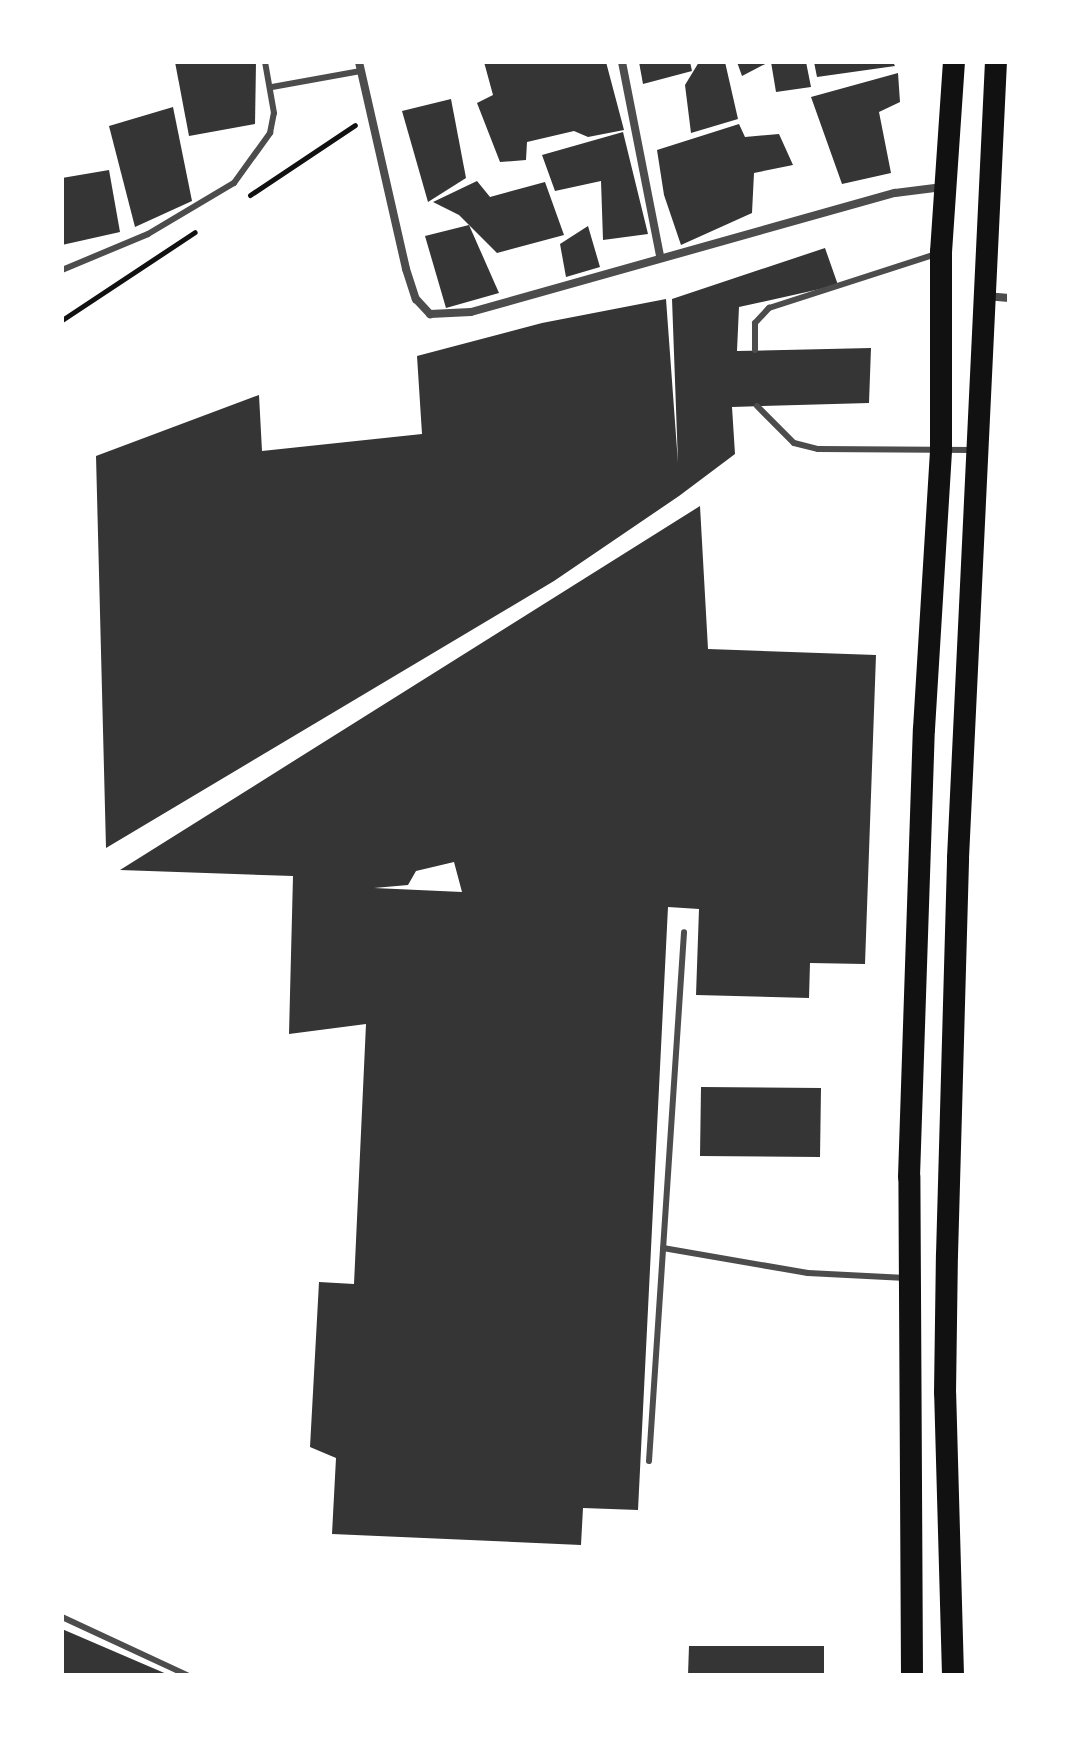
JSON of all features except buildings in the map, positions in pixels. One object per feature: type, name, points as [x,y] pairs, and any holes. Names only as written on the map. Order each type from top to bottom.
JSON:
[{"type":"highway","points":[[912,1675],[906,1278],[924,729],[941,449],[941,252],[954,62]]},
{"type":"highway","points":[[953,1675],[945,1393],[947,1255],[959,842],[996,62]]},
{"type":"street","points":[[622,62],[660,256]]},
{"type":"street","points":[[360,66],[406,269],[416,299],[430,314],[471,312],[660,256],[895,193],[946,187]]},
{"type":"street","points":[[986,296],[1009,298]]},
{"type":"lane","points":[[62,270],[148,234],[234,183],[270,133],[272,87],[265,62]]},
{"type":"lane","points":[[272,87],[360,66]]},
{"type":"lane","points":[[755,350],[755,323],[769,308],[941,252]]},
{"type":"lane","points":[[757,406],[794,443],[818,449],[978,450]]},
{"type":"lane","points":[[649,1461],[684,932]]},
{"type":"lane","points":[[663,1248],[808,1273],[906,1278]]},
{"type":"lane","points":[[62,1617],[187,1675]]}]
